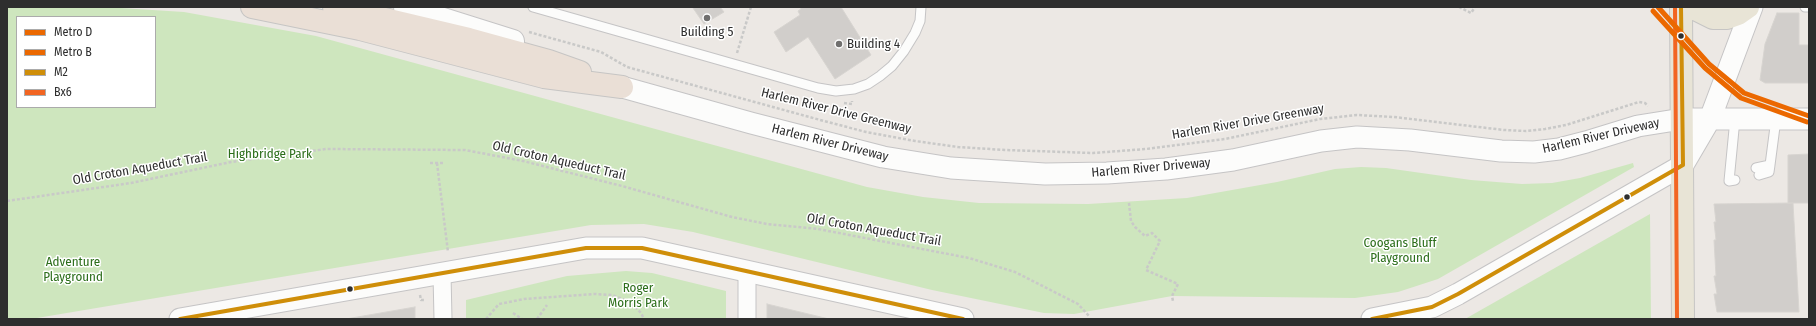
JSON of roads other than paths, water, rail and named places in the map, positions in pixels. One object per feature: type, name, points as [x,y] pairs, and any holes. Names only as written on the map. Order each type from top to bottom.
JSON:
[{"type":"highway","points":[[252,7],[360,29],[544,77],[622,87]]},
{"type":"highway","points":[[334,7],[469,39],[549,61],[622,87]]},
{"type":"main road","points":[[405,7],[553,54],[622,87]]},
{"type":"main road","points":[[1681,7],[1683,319]]},
{"type":"main road","points":[[1691,7],[1713,18],[1728,18],[1738,14],[1748,7]]},
{"type":"street","points":[[1372,319],[1432,307],[1458,294],[1683,165],[1710,119],[1752,7]]},
{"type":"street","name":"Harlem River Driveway","points":[[622,87],[751,123],[883,157],[951,168],[1023,173],[1090,174],[1166,169],[1233,160],[1321,141],[1357,137],[1410,140],[1501,151],[1534,152],[1574,145],[1656,122],[1682,119],[1809,119]]},
{"type":"street","points":[[180,319],[228,315],[586,248],[642,248],[747,270],[937,316],[963,319]]},
{"type":"street","points":[[747,270],[747,319]]},
{"type":"street","points":[[442,274],[442,319]]},
{"type":"lane","points":[[533,7],[828,90],[854,89],[874,81],[886,71],[898,59],[918,26],[921,7]]},
{"type":"lane","points":[[1733,176],[1735,119]]},
{"type":"lane","points":[[1758,171],[1770,165],[1776,119]]},
{"type":"metro line","name":"D","points":[[1658,7],[1709,64],[1744,93],[1809,116]]},
{"type":"metro line","name":"B","points":[[1653,11],[1705,68],[1741,98],[1807,122]]},
{"type":"place","name":"Building 5","points":[[707,18]]},
{"type":"place","name":"Building 4","points":[[839,44]]},
{"type":"park label","name":"Highbridge Park","points":[[270,154]]},
{"type":"park label","name":"Coogans Bluff Playground","points":[[1400,250]]},
{"type":"park label","name":"Adventure Playground","points":[[73,270]]},
{"type":"park label","name":"Roger Morris Park","points":[[638,296]]}]
